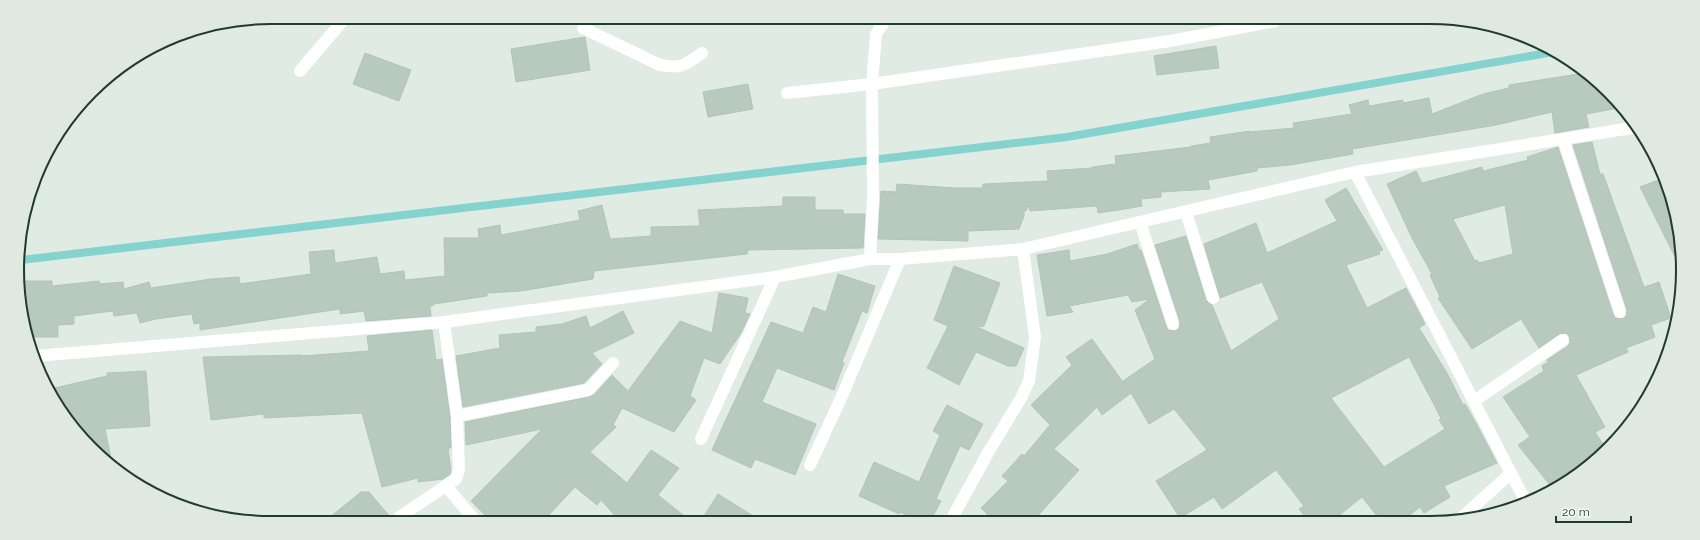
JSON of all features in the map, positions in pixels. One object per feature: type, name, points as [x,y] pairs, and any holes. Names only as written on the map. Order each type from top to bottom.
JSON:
[{"type":"street","points":[[300,71],[340,24]]},
{"type":"street","points":[[585,24],[583,28],[660,65],[672,67],[684,66],[702,52]]},
{"type":"street","points":[[870,259],[873,198],[872,84],[876,34],[883,24]]},
{"type":"street","points":[[787,93],[872,84],[1170,41],[1259,24]]},
{"type":"street","points":[[40,356],[444,322],[775,277],[870,259],[900,259],[1023,249],[1355,172],[1631,128]]},
{"type":"street","points":[[1563,139],[1620,312]]},
{"type":"street","points":[[1355,172],[1524,497]]},
{"type":"street","points":[[1186,212],[1213,298]]},
{"type":"street","points":[[1140,222],[1173,324]]},
{"type":"street","points":[[954,516],[989,451],[1021,398],[1029,381],[1035,337],[1023,249]]},
{"type":"street","points":[[810,465],[842,396],[900,259]]},
{"type":"street","points":[[701,439],[775,277]]},
{"type":"street","points":[[401,516],[456,479],[459,474],[457,416],[444,322]]},
{"type":"street","points":[[1474,401],[1563,340]]},
{"type":"street","points":[[457,416],[588,390],[613,363]]},
{"type":"street","points":[[1466,513],[1511,472]]},
{"type":"street","points":[[446,486],[471,516]]},
{"type":"building","points":[[585,37],[590,70],[516,82],[511,49]]},
{"type":"building","points":[[1216,46],[1219,68],[1157,75],[1154,56]]},
{"type":"building","points":[[365,53],[411,70],[399,101],[353,84]]},
{"type":"building","points":[[1579,74],[1604,96],[1616,109],[1586,114],[1589,127],[1555,133],[1552,112],[1496,125],[1352,149],[1353,154],[1290,165],[1257,168],[1257,171],[1208,180],[1210,189],[1161,192],[1161,197],[1141,199],[1142,206],[1098,213],[1097,206],[1030,211],[1029,205],[1026,211],[1024,211],[1024,216],[1019,229],[968,231],[968,241],[878,239],[881,191],[896,192],[897,184],[955,188],[983,188],[983,184],[1048,181],[1047,171],[1092,168],[1116,164],[1115,156],[1191,147],[1211,143],[1210,137],[1250,131],[1294,128],[1293,123],[1352,114],[1349,105],[1368,100],[1369,106],[1403,100],[1403,103],[1429,98],[1432,114],[1483,94],[1509,88],[1509,85]]},
{"type":"building","points":[[748,84],[753,109],[708,117],[703,92]]},
{"type":"building","points":[[1592,142],[1600,174],[1603,174],[1644,287],[1659,282],[1671,318],[1651,325],[1655,337],[1626,348],[1628,352],[1576,375],[1605,427],[1595,432],[1603,445],[1567,475],[1550,485],[1518,445],[1530,437],[1503,397],[1544,371],[1542,366],[1548,362],[1547,360],[1568,346],[1570,343],[1569,336],[1566,333],[1559,334],[1539,348],[1521,319],[1472,349],[1438,298],[1440,297],[1430,275],[1432,274],[1412,238],[1387,184],[1416,171],[1422,183],[1482,167],[1483,171],[1528,160],[1527,157],[1558,147],[1613,314],[1615,318],[1622,319],[1626,317],[1627,310],[1573,145]],"holes":[[[1505,205],[1513,254],[1479,263],[1477,260],[1475,261],[1453,219]]]},
{"type":"building","points":[[1659,180],[1668,206],[1674,238],[1675,257],[1640,187]]},
{"type":"building","points":[[1346,188],[1383,250],[1379,251],[1380,254],[1346,265],[1367,308],[1406,288],[1425,324],[1419,328],[1447,373],[1463,405],[1465,404],[1476,423],[1497,463],[1444,486],[1450,497],[1424,513],[1420,507],[1408,516],[1377,516],[1362,497],[1338,516],[1305,516],[1299,509],[1304,506],[1276,470],[1222,509],[1214,497],[1183,516],[1179,516],[1156,481],[1207,450],[1174,409],[1149,424],[1131,393],[1102,415],[1097,407],[1054,449],[1079,470],[1038,516],[989,516],[981,508],[1008,481],[1002,476],[1022,454],[1024,456],[1050,425],[1031,405],[1072,365],[1066,357],[1092,339],[1128,389],[1123,381],[1155,359],[1135,310],[1150,299],[1132,302],[1128,295],[1069,306],[1073,312],[1047,316],[1037,255],[1069,250],[1070,261],[1107,254],[1137,244],[1139,250],[1141,250],[1166,326],[1168,330],[1175,331],[1179,329],[1180,322],[1155,245],[1186,236],[1206,300],[1212,305],[1231,351],[1279,319],[1262,282],[1220,298],[1204,244],[1256,223],[1267,253],[1337,221],[1325,200]],"holes":[[[1409,357],[1441,418],[1439,420],[1445,429],[1384,467],[1331,398]]]},
{"type":"building","points":[[783,197],[815,197],[815,210],[843,210],[843,214],[865,214],[863,248],[748,250],[747,254],[594,271],[593,279],[521,291],[487,293],[487,296],[434,304],[430,306],[431,316],[366,321],[364,311],[340,314],[340,309],[200,330],[200,323],[194,324],[192,314],[156,319],[140,323],[137,313],[114,316],[113,311],[74,316],[74,324],[58,325],[58,337],[33,337],[26,302],[25,281],[52,281],[52,286],[99,281],[100,284],[123,282],[124,289],[149,282],[151,288],[211,279],[239,277],[240,284],[311,274],[309,252],[334,250],[335,263],[377,257],[380,274],[404,271],[405,280],[445,276],[444,238],[479,238],[478,229],[500,225],[501,235],[580,220],[578,211],[602,205],[610,239],[651,236],[651,227],[700,226],[698,210],[783,206]]},
{"type":"building","points":[[954,266],[1000,283],[984,326],[977,327],[1024,348],[1016,366],[1008,366],[976,352],[959,385],[927,368],[948,326],[934,320]]},
{"type":"building","points":[[838,274],[875,286],[867,313],[862,311],[842,362],[844,363],[834,390],[777,368],[762,402],[816,424],[795,475],[755,459],[751,468],[712,450],[771,322],[803,333],[813,307],[826,312]]},
{"type":"building","points":[[719,293],[748,298],[745,313],[750,314],[741,333],[720,364],[704,358],[690,396],[696,400],[674,432],[622,408],[613,425],[616,427],[590,452],[627,483],[651,450],[679,468],[658,495],[684,516],[615,516],[601,500],[597,505],[575,487],[548,516],[486,516],[471,501],[542,429],[466,445],[465,422],[589,397],[594,395],[612,375],[628,391],[680,321],[712,333]]},
{"type":"building","points":[[623,311],[634,333],[592,353],[602,364],[584,383],[463,407],[456,356],[500,348],[499,335],[536,332],[536,327],[562,324],[586,316],[590,328]]},
{"type":"building","points":[[432,330],[436,360],[442,359],[450,417],[451,448],[448,448],[451,471],[450,474],[443,479],[418,482],[418,478],[382,487],[362,413],[264,418],[264,414],[211,420],[203,357],[302,356],[369,351],[367,336]]},
{"type":"building","points":[[146,371],[150,426],[105,429],[111,457],[96,444],[75,420],[65,407],[54,388],[107,376],[107,373]]},
{"type":"building","points":[[947,405],[983,424],[969,450],[960,446],[936,499],[941,501],[933,516],[908,516],[900,512],[899,514],[859,496],[874,462],[919,482],[940,435],[933,431]]},
{"type":"building","points":[[361,492],[369,492],[389,516],[331,516]]},
{"type":"building","points":[[718,494],[753,516],[704,516]]},
{"type":"waterway","points":[[25,260],[1067,137],[1546,53]]}]
